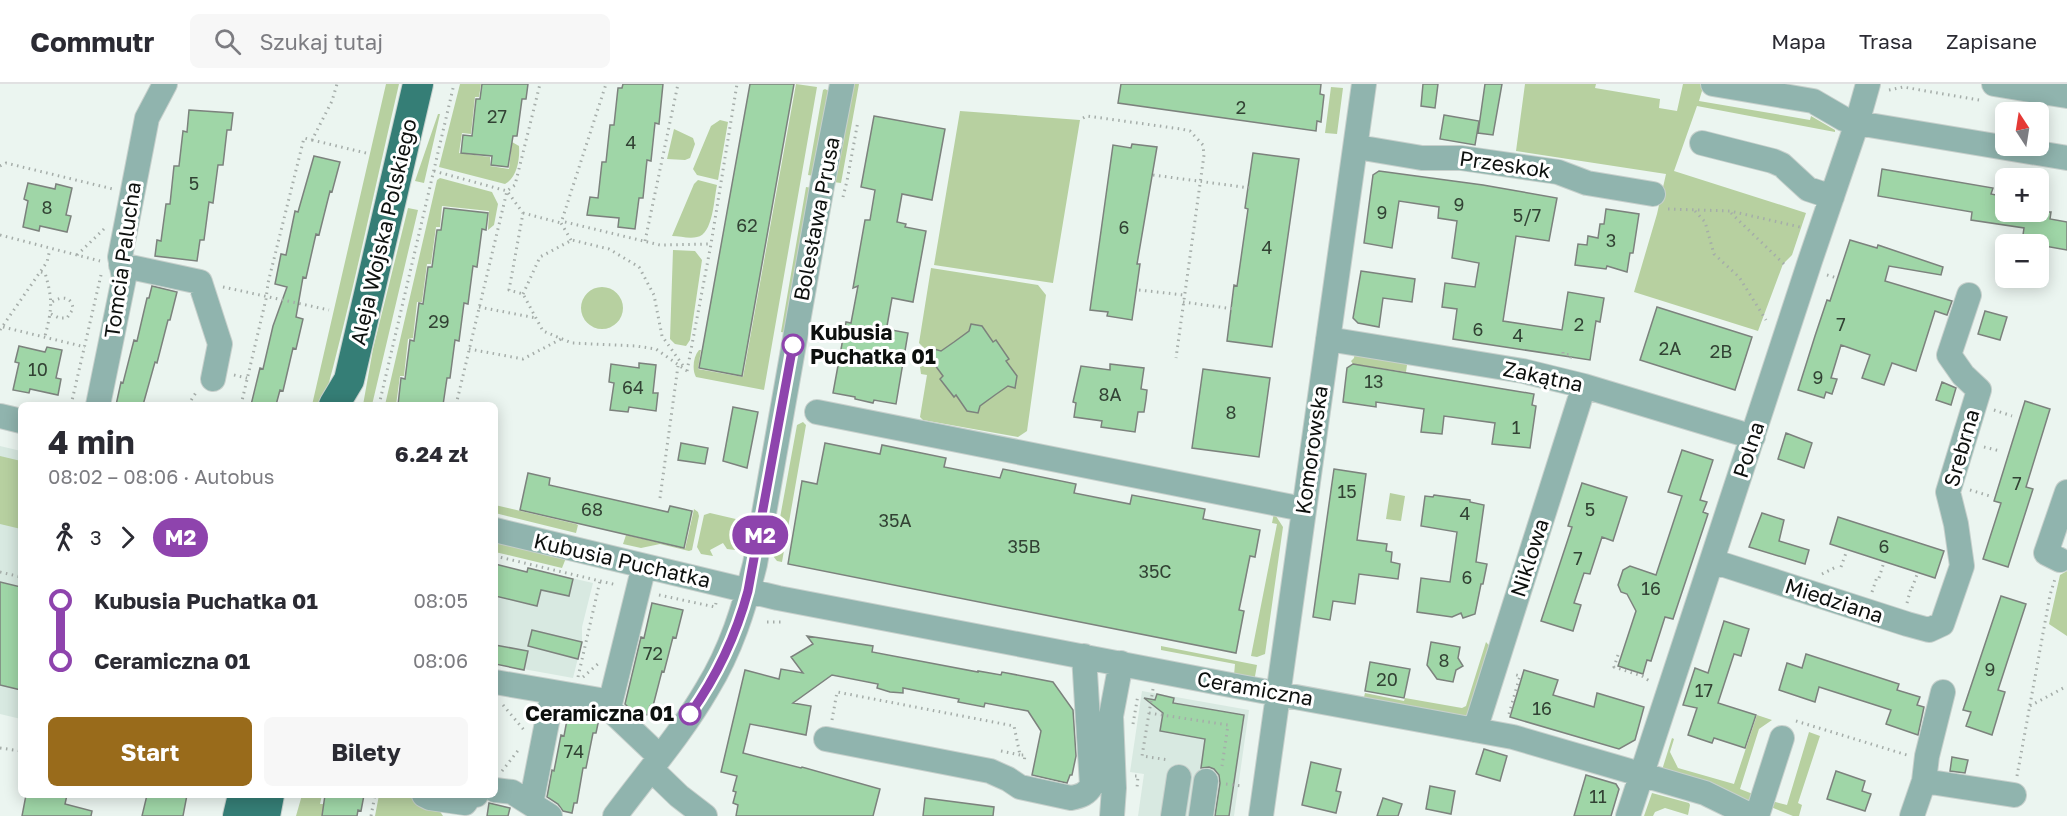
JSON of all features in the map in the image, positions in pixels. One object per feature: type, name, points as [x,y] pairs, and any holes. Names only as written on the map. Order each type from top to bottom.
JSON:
[{"type":"main road","name":"Aleja Wojska Polskiego","points":[[345,397],[418,84]]},
{"type":"main road","points":[[238,816],[242,798]]},
{"type":"main road","points":[[265,816],[268,798]]},
{"type":"street","name":"Tomcia Palucha","points":[[99,402],[124,278],[113,263],[120,257],[147,118],[165,84]]},
{"type":"street","name":"Bolesława Prusa","points":[[615,816],[707,690],[736,629],[748,591],[842,84]]},
{"type":"street","name":"Komorowska","points":[[1261,816],[1364,84]]},
{"type":"street","points":[[1713,84],[1813,101],[1844,119],[1857,123],[2067,158]]},
{"type":"street","name":"Polna","points":[[1628,816],[1857,123],[1876,89]]},
{"type":"street","points":[[1989,92],[2067,96]]},
{"type":"street","points":[[1702,143],[1773,161],[1782,165],[1808,189],[1832,197]]},
{"type":"street","name":"Przeskok","points":[[1355,149],[1363,148],[1422,158],[1461,158],[1558,172],[1587,183],[1661,201]]},
{"type":"street","points":[[113,263],[200,282],[220,344],[213,379]]},
{"type":"street","name":"Srebrna","points":[[1947,612],[1962,566],[1956,524],[1948,492],[1984,399],[1949,355],[1969,295]]},
{"type":"street","name":"Zakątna","points":[[1328,339],[1523,371],[1584,386],[1753,437]]},
{"type":"street","name":"Niklowa","points":[[1475,730],[1584,386]]},
{"type":"street","points":[[817,412],[1303,509]]},
{"type":"street","points":[[0,416],[18,420]]},
{"type":"street","points":[[2060,560],[2046,553],[2067,492]]},
{"type":"street","name":"Kubusia Puchatka","points":[[498,531],[748,591]]},
{"type":"street","name":"Miedziana","points":[[1712,561],[1929,630],[1942,624],[1947,612]]},
{"type":"street","points":[[609,708],[644,566]]},
{"type":"street","name":"Ceramiczna","points":[[748,591],[1513,737],[1705,793],[1754,816]]},
{"type":"street","points":[[829,729],[990,771],[1020,787],[1071,798],[1079,797],[1089,791],[1092,785],[1084,656]]},
{"type":"street","points":[[1112,816],[1114,788],[1111,716],[1121,663]]},
{"type":"street","points":[[498,693],[553,692],[600,700],[655,763],[678,796],[705,816]]},
{"type":"street","points":[[540,810],[541,749],[553,692]]},
{"type":"street","points":[[1912,816],[1924,781],[1927,756],[1943,692]]},
{"type":"street","points":[[1754,816],[1786,729]]},
{"type":"street","points":[[1201,816],[1213,776]]},
{"type":"street","points":[[1173,816],[1179,777]]},
{"type":"street","points":[[1924,781],[2014,795]]},
{"type":"street","points":[[498,790],[512,792],[540,810]]},
{"type":"street","points":[[430,798],[465,803],[469,798]]},
{"type":"path","points":[[312,140],[332,101],[337,84]]},
{"type":"path","points":[[380,402],[454,84]]},
{"type":"path","points":[[457,402],[507,191],[515,185],[540,84]]},
{"type":"path","points":[[572,240],[563,222],[606,84]]},
{"type":"path","points":[[645,241],[678,84]]},
{"type":"path","points":[[687,370],[711,244],[737,84]]},
{"type":"path","points":[[1876,89],[1903,87],[1989,92]]},
{"type":"path","points":[[1083,118],[1087,116],[1190,131],[1203,145],[1176,358]]},
{"type":"path","points":[[845,191],[859,118]]},
{"type":"path","points":[[242,402],[304,138],[366,153]]},
{"type":"path","points":[[0,166],[6,163],[117,190]]},
{"type":"path","points":[[434,171],[507,191],[523,213],[660,245],[711,244]]},
{"type":"path","points":[[1153,175],[1250,188]]},
{"type":"path","points":[[1661,201],[1694,210],[1730,211],[1804,227]]},
{"type":"path","points":[[1694,210],[1705,222],[1714,254],[1739,277],[1766,320]]},
{"type":"path","points":[[1730,211],[1785,265]]},
{"type":"path","points":[[523,213],[509,290],[523,294],[543,332],[572,343],[656,349],[687,370]]},
{"type":"path","points":[[76,256],[110,223]]},
{"type":"path","points":[[0,235],[76,256],[113,263]]},
{"type":"path","points":[[523,294],[540,257],[572,240],[609,249],[639,267],[654,295],[662,336],[687,370]]},
{"type":"path","points":[[50,249],[47,262],[1,328],[85,347]]},
{"type":"path","points":[[40,272],[45,273],[52,295],[51,314],[45,337]]},
{"type":"path","points":[[1822,273],[1837,278]]},
{"type":"path","points":[[200,282],[329,310]]},
{"type":"path","points":[[1140,290],[1184,296]]},
{"type":"path","points":[[51,314],[59,318],[67,318],[73,309],[68,299],[60,298],[52,302]]},
{"type":"path","points":[[1183,302],[1234,309]]},
{"type":"path","points":[[479,307],[536,318]]},
{"type":"path","points":[[469,349],[523,359],[561,339]]},
{"type":"path","points":[[1563,352],[1563,354],[1571,355],[1570,360]]},
{"type":"path","points":[[660,498],[679,365]]},
{"type":"path","points":[[1984,399],[2012,416]]},
{"type":"path","points":[[1977,444],[2000,451]]},
{"type":"path","points":[[1963,488],[1994,497]]},
{"type":"path","points":[[1841,567],[1846,550]]},
{"type":"path","points":[[498,557],[715,608],[717,600]]},
{"type":"path","points":[[2014,795],[2050,595],[2060,560]]},
{"type":"path","points":[[1869,600],[1884,562]]},
{"type":"path","points":[[0,572],[18,576]]},
{"type":"path","points":[[1905,610],[1918,572]]},
{"type":"path","points":[[600,581],[578,682],[626,639]]},
{"type":"path","points":[[1618,655],[1614,667],[1642,676],[1653,684]]},
{"type":"path","points":[[1505,671],[1520,676],[1507,719]]},
{"type":"path","points":[[1154,684],[1142,756],[1181,762],[1179,777]]},
{"type":"path","points":[[2030,706],[2067,686]]},
{"type":"path","points":[[829,729],[837,692],[1014,726],[1020,755]]},
{"type":"path","points":[[498,693],[541,749]]},
{"type":"path","points":[[1149,713],[1228,725],[1213,776]]},
{"type":"path","points":[[1786,729],[1911,756]]},
{"type":"path","points":[[0,748],[18,751]]},
{"type":"path","points":[[996,750],[1025,755],[1023,772]]},
{"type":"path","points":[[371,816],[374,798]]},
{"type":"shaded area","points":[[0,446],[18,450],[18,718],[0,714]]},
{"type":"shaded area","points":[[498,565],[527,572],[528,568],[593,583],[573,678],[498,665]]},
{"type":"shaded area","points":[[1142,691],[1249,710],[1234,816],[1138,816],[1144,774],[1130,772]]},
{"type":"green space","points":[[386,84],[399,84],[344,325],[324,402],[313,402]]},
{"type":"green space","points":[[460,84],[481,84],[479,97],[475,97],[471,134],[462,133],[459,153],[490,157],[490,166],[509,169],[512,142],[519,146],[517,168],[505,184],[439,167]]},
{"type":"green space","points":[[796,84],[817,87],[764,390],[696,377],[694,360],[701,350],[698,369],[743,377]]},
{"type":"green space","points":[[851,84],[859,84],[841,183],[833,182]]},
{"type":"green space","points":[[1525,84],[1596,84],[1595,88],[1660,99],[1659,108],[1677,111],[1683,84],[1704,84],[1699,101],[1810,120],[1811,116],[1835,130],[1835,132],[1697,106],[1674,171],[1806,213],[1792,255],[1783,264],[1758,331],[1634,292],[1666,174],[1516,151]]},
{"type":"green space","points":[[1331,87],[1343,88],[1337,134],[1325,133]]},
{"type":"green space","points":[[825,89],[829,91],[814,176],[808,175]]},
{"type":"green space","points":[[960,111],[1080,120],[1053,283],[934,265]]},
{"type":"green space","points":[[438,114],[440,114],[424,183],[415,181]]},
{"type":"green space","points":[[720,120],[728,122],[718,180],[697,175],[693,169],[711,126]]},
{"type":"green space","points":[[674,129],[693,138],[695,144],[690,158],[667,159]]},
{"type":"green space","points":[[440,178],[492,192],[498,204],[494,225],[488,230],[489,211],[442,206],[440,227],[436,227],[431,264],[427,264],[422,302],[417,302],[413,338],[408,339],[404,376],[400,376],[396,402],[386,402],[437,180]]},
{"type":"green space","points":[[698,180],[717,185],[710,223],[702,235],[697,237],[672,236],[694,184]]},
{"type":"green space","points":[[806,187],[812,188],[787,333],[781,332]]},
{"type":"green space","points":[[408,208],[418,210],[373,402],[364,402],[373,349]]},
{"type":"green space","points":[[673,250],[695,251],[702,260],[690,340],[686,346],[675,344],[670,339]]},
{"type":"green space","points":[[931,268],[1038,285],[1046,295],[1027,431],[1018,437],[923,420],[920,417],[927,375],[921,374],[919,360],[925,349],[919,343]]},
{"type":"green space","points":[[602,287],[617,293],[623,308],[617,323],[602,329],[587,323],[581,308],[587,293]]},
{"type":"green space","points":[[1355,352],[1405,360],[1406,372],[1353,364],[1351,361]]},
{"type":"green space","points":[[803,422],[806,425],[782,562],[777,561],[773,556],[797,425]]},
{"type":"green space","points":[[0,456],[18,460],[18,528],[0,524]]},
{"type":"green space","points":[[1390,493],[1405,496],[1401,521],[1386,519]]},
{"type":"green space","points":[[498,506],[576,524],[578,525],[576,533],[498,514]]},
{"type":"green space","points":[[694,509],[699,516],[692,550],[689,551],[660,544],[641,548],[623,544],[626,535],[685,549]]},
{"type":"green space","points":[[710,513],[740,520],[735,550],[727,549],[723,543],[710,550],[713,556],[701,554],[697,547],[704,515]]},
{"type":"green space","points":[[1274,513],[1283,527],[1265,654],[1257,657],[1251,656],[1277,524],[1272,523]]},
{"type":"green space","points":[[498,540],[566,558],[562,568],[498,553]]},
{"type":"green space","points":[[2067,571],[2067,636],[2049,624],[2060,575]]},
{"type":"green space","points":[[1486,642],[1492,649],[1470,712],[1466,717],[1363,701],[1365,693],[1404,701],[1405,698],[1462,708],[1466,706]]},
{"type":"green space","points":[[1161,646],[1257,665],[1254,682],[1234,675],[1235,664],[1161,650]]},
{"type":"green space","points":[[1757,715],[1772,720],[1759,729],[1740,789],[1758,796],[1754,804],[1662,770],[1672,738],[1674,739],[1670,752],[1678,768],[1734,784]]},
{"type":"green space","points":[[1809,732],[1820,736],[1798,803],[1802,805],[1799,816],[1793,816],[1766,805],[1768,800],[1787,805]]},
{"type":"green space","points":[[1652,793],[1689,803],[1688,815],[1665,808],[1655,812],[1653,816],[1644,816]]},
{"type":"green space","points":[[301,798],[321,798],[320,804],[324,804],[322,816],[296,816]]},
{"type":"green space","points":[[378,798],[419,798],[434,802],[443,816],[375,816]]},
{"type":"building","points":[[482,84],[528,84],[526,99],[522,99],[517,136],[513,136],[508,167],[491,165],[492,156],[461,153],[463,135],[472,136],[476,99],[480,99]]},
{"type":"building","points":[[623,84],[663,84],[659,124],[655,123],[651,161],[647,160],[643,198],[639,198],[635,229],[618,227],[619,218],[587,215],[590,197],[598,198],[602,162],[606,162],[610,125],[614,125],[618,88],[622,88]]},
{"type":"building","points":[[750,84],[794,84],[742,376],[699,368]]},
{"type":"building","points":[[1121,84],[1321,84],[1320,94],[1324,95],[1321,122],[1317,121],[1316,131],[1118,103]]},
{"type":"building","points":[[1423,84],[1438,84],[1435,108],[1421,106]]},
{"type":"building","points":[[1485,84],[1502,84],[1493,135],[1478,133]]},
{"type":"building","points":[[189,110],[233,113],[231,130],[227,130],[223,165],[218,165],[213,203],[209,202],[204,240],[200,240],[197,261],[155,256],[157,240],[161,241],[166,204],[170,204],[174,166],[179,166],[183,131],[187,132]]},
{"type":"building","points":[[1444,115],[1479,121],[1475,145],[1440,139]]},
{"type":"building","points":[[874,116],[945,129],[932,200],[902,194],[897,222],[906,224],[905,227],[926,231],[913,302],[892,298],[886,329],[908,333],[896,404],[874,400],[873,403],[833,393],[846,322],[851,323],[858,286],[853,288],[865,220],[870,220],[875,190],[861,187]]},
{"type":"building","points":[[1132,144],[1157,147],[1137,264],[1140,264],[1132,320],[1107,316],[1108,312],[1090,310],[1113,145],[1131,148]]},
{"type":"building","points":[[1253,153],[1299,159],[1272,347],[1227,341],[1234,285],[1237,286],[1248,209],[1245,208]]},
{"type":"building","points":[[314,156],[340,162],[319,235],[316,234],[306,278],[303,277],[296,317],[303,319],[296,349],[293,348],[283,391],[280,390],[277,402],[252,402],[260,368],[263,369],[273,326],[287,287],[275,284],[281,254],[286,255],[295,211],[298,212]]},
{"type":"building","points":[[1882,169],[1993,188],[1991,194],[1995,195],[1995,222],[2049,222],[2049,212],[2051,212],[2050,219],[2067,222],[2067,250],[2049,247],[2049,234],[2023,234],[2024,228],[1971,220],[1972,212],[1878,196]]},
{"type":"building","points":[[1379,171],[1557,198],[1549,241],[1516,236],[1503,321],[1562,330],[1568,292],[1604,298],[1600,322],[1596,321],[1590,360],[1453,339],[1457,309],[1442,307],[1445,283],[1475,287],[1479,263],[1452,258],[1457,221],[1438,218],[1439,207],[1399,201],[1392,248],[1364,243],[1373,175]]},
{"type":"building","points":[[28,183],[55,189],[56,184],[72,188],[66,215],[71,216],[67,232],[40,226],[39,231],[23,227],[28,201],[24,199]]},
{"type":"building","points":[[444,208],[488,213],[486,230],[482,229],[477,267],[473,266],[468,304],[464,303],[459,341],[455,340],[450,378],[447,378],[443,402],[398,402],[401,378],[405,379],[410,340],[414,341],[419,303],[423,304],[428,267],[432,267],[437,230],[441,230]]},
{"type":"building","points":[[1606,209],[1639,214],[1633,253],[1630,253],[1627,272],[1607,266],[1606,269],[1575,265],[1578,244],[1587,245],[1588,236],[1598,238],[1600,224],[1604,224]]},
{"type":"building","points":[[1850,240],[1877,248],[1878,245],[1943,267],[1941,275],[1889,266],[1885,281],[1952,301],[1947,315],[1935,311],[1916,371],[1892,363],[1884,385],[1862,378],[1870,355],[1841,345],[1831,378],[1837,379],[1832,394],[1826,392],[1824,398],[1798,390],[1827,300],[1830,301]]},
{"type":"building","points":[[1361,271],[1415,279],[1412,302],[1383,298],[1379,327],[1358,323],[1353,318]]},
{"type":"building","points":[[152,286],[177,292],[144,402],[117,402],[134,340],[137,341],[147,298],[149,298]]},
{"type":"building","points":[[1657,307],[1752,337],[1735,390],[1640,360]]},
{"type":"building","points":[[1985,311],[2007,317],[2000,340],[1978,334]]},
{"type":"building","points":[[971,324],[982,326],[993,342],[996,340],[1009,359],[1006,361],[1017,376],[1015,388],[1008,386],[980,406],[978,413],[967,411],[956,395],[954,397],[940,379],[943,376],[932,361],[934,349],[941,351],[969,331]]},
{"type":"building","points":[[19,346],[45,352],[47,347],[62,350],[56,378],[61,379],[58,395],[30,389],[29,393],[13,390],[19,363],[15,362]]},
{"type":"building","points":[[639,363],[656,365],[653,393],[658,393],[656,411],[629,407],[628,412],[610,410],[614,383],[609,382],[611,364],[639,368]]},
{"type":"building","points":[[1110,364],[1144,368],[1141,389],[1147,390],[1146,399],[1144,412],[1138,412],[1135,432],[1101,427],[1102,421],[1074,417],[1076,403],[1073,402],[1081,366],[1110,370]]},
{"type":"building","points":[[1353,364],[1534,394],[1532,405],[1536,406],[1530,448],[1492,444],[1495,423],[1444,416],[1442,434],[1421,432],[1424,409],[1376,402],[1376,407],[1343,402],[1347,368]]},
{"type":"building","points":[[1203,369],[1270,378],[1259,457],[1192,448]]},
{"type":"building","points":[[1942,382],[1956,388],[1951,405],[1936,400]]},
{"type":"building","points":[[2025,401],[2050,409],[2026,487],[2033,489],[2008,567],[1983,559],[2001,503],[1994,501]]},
{"type":"building","points":[[733,407],[758,412],[747,468],[723,461]]},
{"type":"building","points":[[1786,433],[1812,443],[1804,468],[1778,459]]},
{"type":"building","points":[[681,443],[708,448],[705,464],[678,460]]},
{"type":"building","points":[[825,443],[880,454],[882,445],[946,458],[944,467],[1000,478],[1003,469],[1076,484],[1074,493],[1130,504],[1132,495],[1205,509],[1203,519],[1260,530],[1255,557],[1250,556],[1239,610],[1244,611],[1236,653],[788,564],[802,481],[817,484]]},
{"type":"building","points":[[1682,450],[1713,460],[1700,500],[1707,502],[1703,512],[1708,514],[1673,619],[1665,617],[1651,661],[1647,660],[1643,674],[1618,666],[1636,611],[1627,594],[1621,592],[1618,585],[1623,570],[1630,566],[1656,575],[1682,496],[1668,492]]},
{"type":"building","points":[[1334,469],[1366,474],[1357,540],[1387,544],[1386,551],[1392,552],[1391,562],[1400,564],[1398,579],[1359,574],[1355,604],[1333,601],[1330,620],[1313,617]]},
{"type":"building","points":[[528,473],[550,478],[549,485],[668,512],[670,506],[692,511],[684,548],[520,510]]},
{"type":"building","points":[[1582,483],[1627,497],[1613,541],[1602,537],[1590,574],[1584,573],[1574,603],[1581,605],[1573,631],[1541,621],[1572,527],[1568,526]]},
{"type":"building","points":[[1434,495],[1470,500],[1470,502],[1484,505],[1476,562],[1487,564],[1475,614],[1463,618],[1461,613],[1452,617],[1417,612],[1421,578],[1450,582],[1457,532],[1421,526],[1425,496],[1433,497]]},
{"type":"building","points":[[1762,513],[1784,520],[1779,541],[1809,550],[1805,564],[1749,547]]},
{"type":"building","points":[[1838,517],[1944,551],[1935,578],[1830,544]]},
{"type":"building","points":[[498,565],[527,572],[528,568],[573,579],[569,596],[541,590],[537,606],[498,597]]},
{"type":"building","points":[[0,582],[18,586],[18,689],[0,685]]},
{"type":"building","points":[[2001,596],[2026,604],[1998,690],[2005,692],[1992,735],[1966,726],[1971,712],[1963,710]]},
{"type":"building","points":[[652,603],[683,610],[676,638],[673,637],[664,672],[662,671],[653,706],[650,706],[647,715],[633,712],[625,704],[641,637],[644,638]]},
{"type":"building","points":[[1724,621],[1749,629],[1741,656],[1734,654],[1718,703],[1756,715],[1745,748],[1714,738],[1712,743],[1688,735],[1697,708],[1683,705],[1695,668],[1708,673]]},
{"type":"building","points":[[532,630],[582,642],[578,659],[528,646]]},
{"type":"building","points":[[807,636],[873,646],[872,652],[978,672],[1001,675],[1002,672],[1053,682],[1073,710],[1076,756],[1072,775],[1067,783],[1032,775],[1041,731],[1028,711],[985,703],[984,707],[958,702],[959,699],[903,688],[903,693],[890,692],[877,688],[878,684],[832,675],[793,703],[811,706],[806,735],[750,724],[743,753],[880,789],[873,816],[736,816],[738,805],[733,803],[736,792],[733,791],[737,776],[721,772],[745,670],[779,679],[781,669],[803,673],[791,657],[813,644]]},
{"type":"building","points":[[1431,642],[1460,647],[1458,658],[1463,666],[1456,670],[1453,682],[1437,679],[1427,665]]},
{"type":"building","points":[[498,646],[528,651],[524,670],[498,665]]},
{"type":"building","points":[[1806,654],[1899,684],[1897,690],[1920,697],[1917,705],[1924,707],[1918,735],[1886,724],[1891,710],[1819,687],[1815,702],[1779,690],[1787,663],[1802,668]]},
{"type":"building","points":[[1370,662],[1410,669],[1404,698],[1365,691]]},
{"type":"building","points":[[1524,670],[1558,680],[1553,695],[1594,707],[1597,693],[1644,707],[1635,740],[1619,749],[1510,717]]},
{"type":"building","points":[[1157,694],[1174,698],[1173,703],[1244,715],[1229,816],[1215,816],[1219,775],[1209,767],[1201,768],[1205,739],[1160,731],[1163,713],[1144,698],[1155,700]]},
{"type":"building","points":[[569,709],[593,713],[599,719],[596,733],[593,733],[586,768],[583,768],[577,803],[574,803],[572,813],[563,811],[558,804],[547,797]]},
{"type":"building","points":[[1484,749],[1507,756],[1500,781],[1476,774]]},
{"type":"building","points":[[1952,757],[1968,760],[1965,773],[1950,771]]},
{"type":"building","points":[[1311,762],[1341,769],[1336,791],[1341,792],[1336,813],[1302,805]]},
{"type":"building","points":[[1836,771],[1865,781],[1862,791],[1871,794],[1865,811],[1827,799]]},
{"type":"building","points":[[1586,775],[1616,784],[1619,789],[1611,816],[1574,816]]},
{"type":"building","points":[[1430,786],[1455,791],[1451,814],[1426,809]]},
{"type":"building","points":[[25,798],[66,798],[65,804],[92,811],[91,816],[22,816]]},
{"type":"building","points":[[146,798],[186,798],[183,816],[142,816]]},
{"type":"building","points":[[325,798],[363,798],[361,811],[358,810],[357,816],[322,816]]},
{"type":"building","points":[[925,798],[994,807],[993,816],[923,816]]},
{"type":"building","points":[[1383,798],[1402,804],[1398,816],[1377,816]]},
{"type":"building","points":[[489,803],[510,808],[508,816],[487,816]]},
{"type":"bus line","name":"M2","points":[[690,714],[707,690],[725,655],[748,591],[793,345]]},
{"type":"place","name":"Kubusia Puchatka 01","points":[[793,345]]},
{"type":"place","name":"Ceramiczna 01","points":[[690,714]]}]
